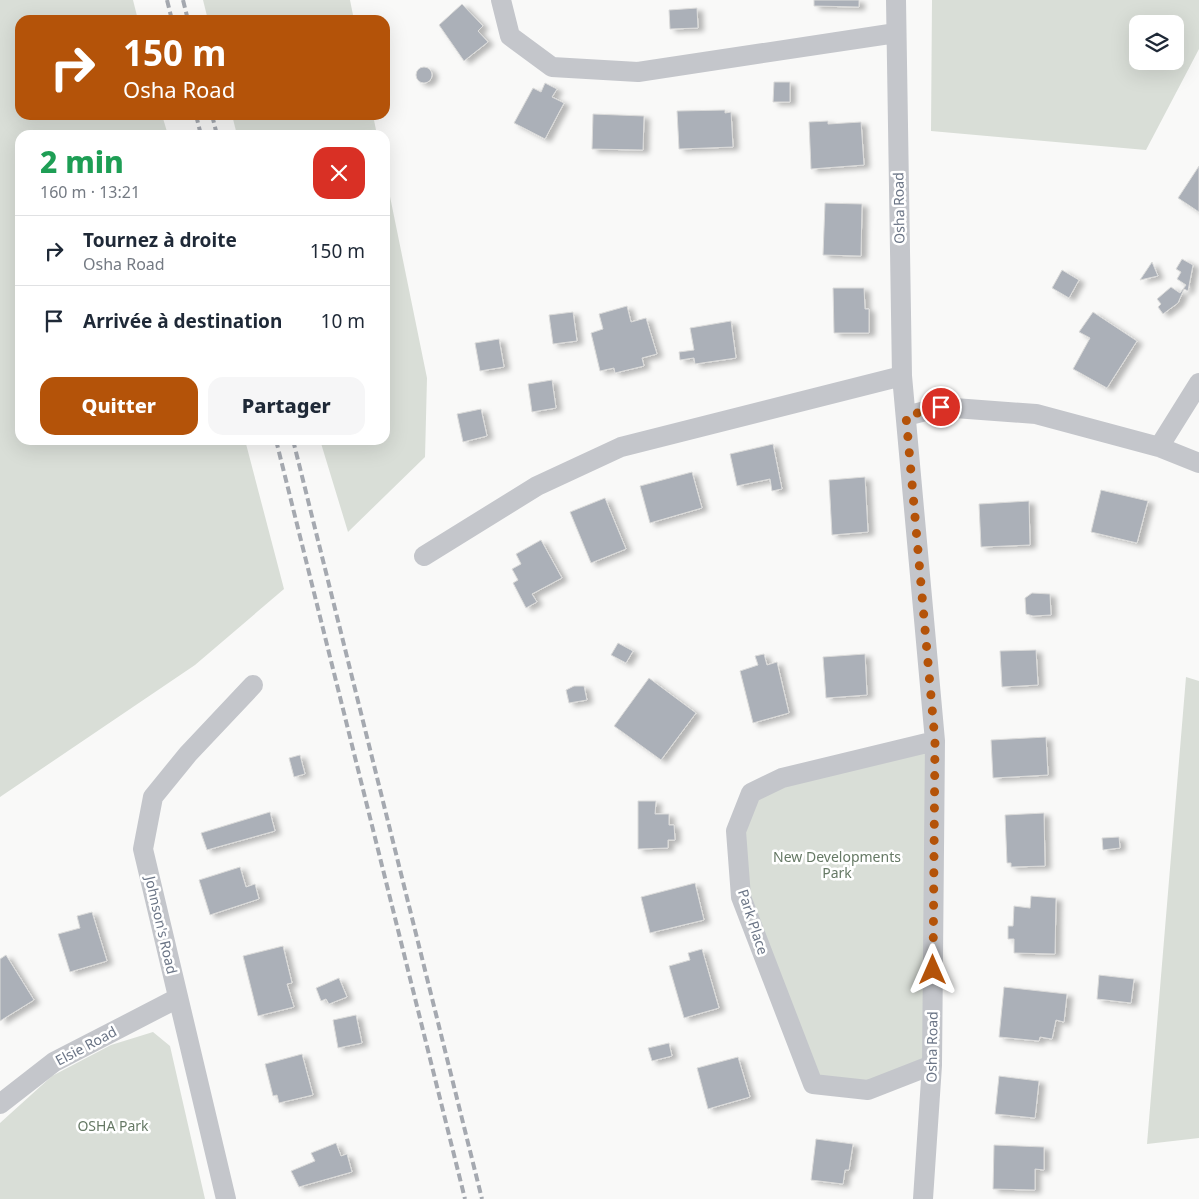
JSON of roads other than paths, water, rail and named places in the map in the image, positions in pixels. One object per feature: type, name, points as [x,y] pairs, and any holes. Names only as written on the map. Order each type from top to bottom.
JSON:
[{"type":"street","points":[[501,0],[510,36],[552,67],[638,72],[896,33]]},
{"type":"street","name":"Osha Road","points":[[896,0],[902,376],[935,741],[932,1065],[924,1199]]},
{"type":"street","points":[[424,556],[537,486],[621,447],[902,376]]},
{"type":"street","points":[[1159,447],[1199,383]]},
{"type":"street","points":[[906,416],[941,407],[1036,414],[1159,447],[1199,463]]},
{"type":"street","name":"Johnson's Road","points":[[226,1199],[143,849],[153,797],[188,754],[253,685]]},
{"type":"street","name":"Park Place","points":[[932,1065],[868,1090],[813,1084],[742,896],[736,831],[751,793],[782,778],[935,741]]},
{"type":"street","name":"Elsie Road","points":[[0,1104],[54,1062],[178,998]]},
{"type":"railway","points":[[167,0],[171,15]]},
{"type":"railway","points":[[183,0],[187,15]]},
{"type":"railway","points":[[197,120],[200,130]]},
{"type":"railway","points":[[213,120],[216,130]]},
{"type":"railway","points":[[277,445],[465,1199]]},
{"type":"railway","points":[[294,445],[482,1199]]},
{"type":"park label","name":"New Developments Park","points":[[837,866]]},
{"type":"park label","name":"OSHA Park","points":[[113,1126]]}]
